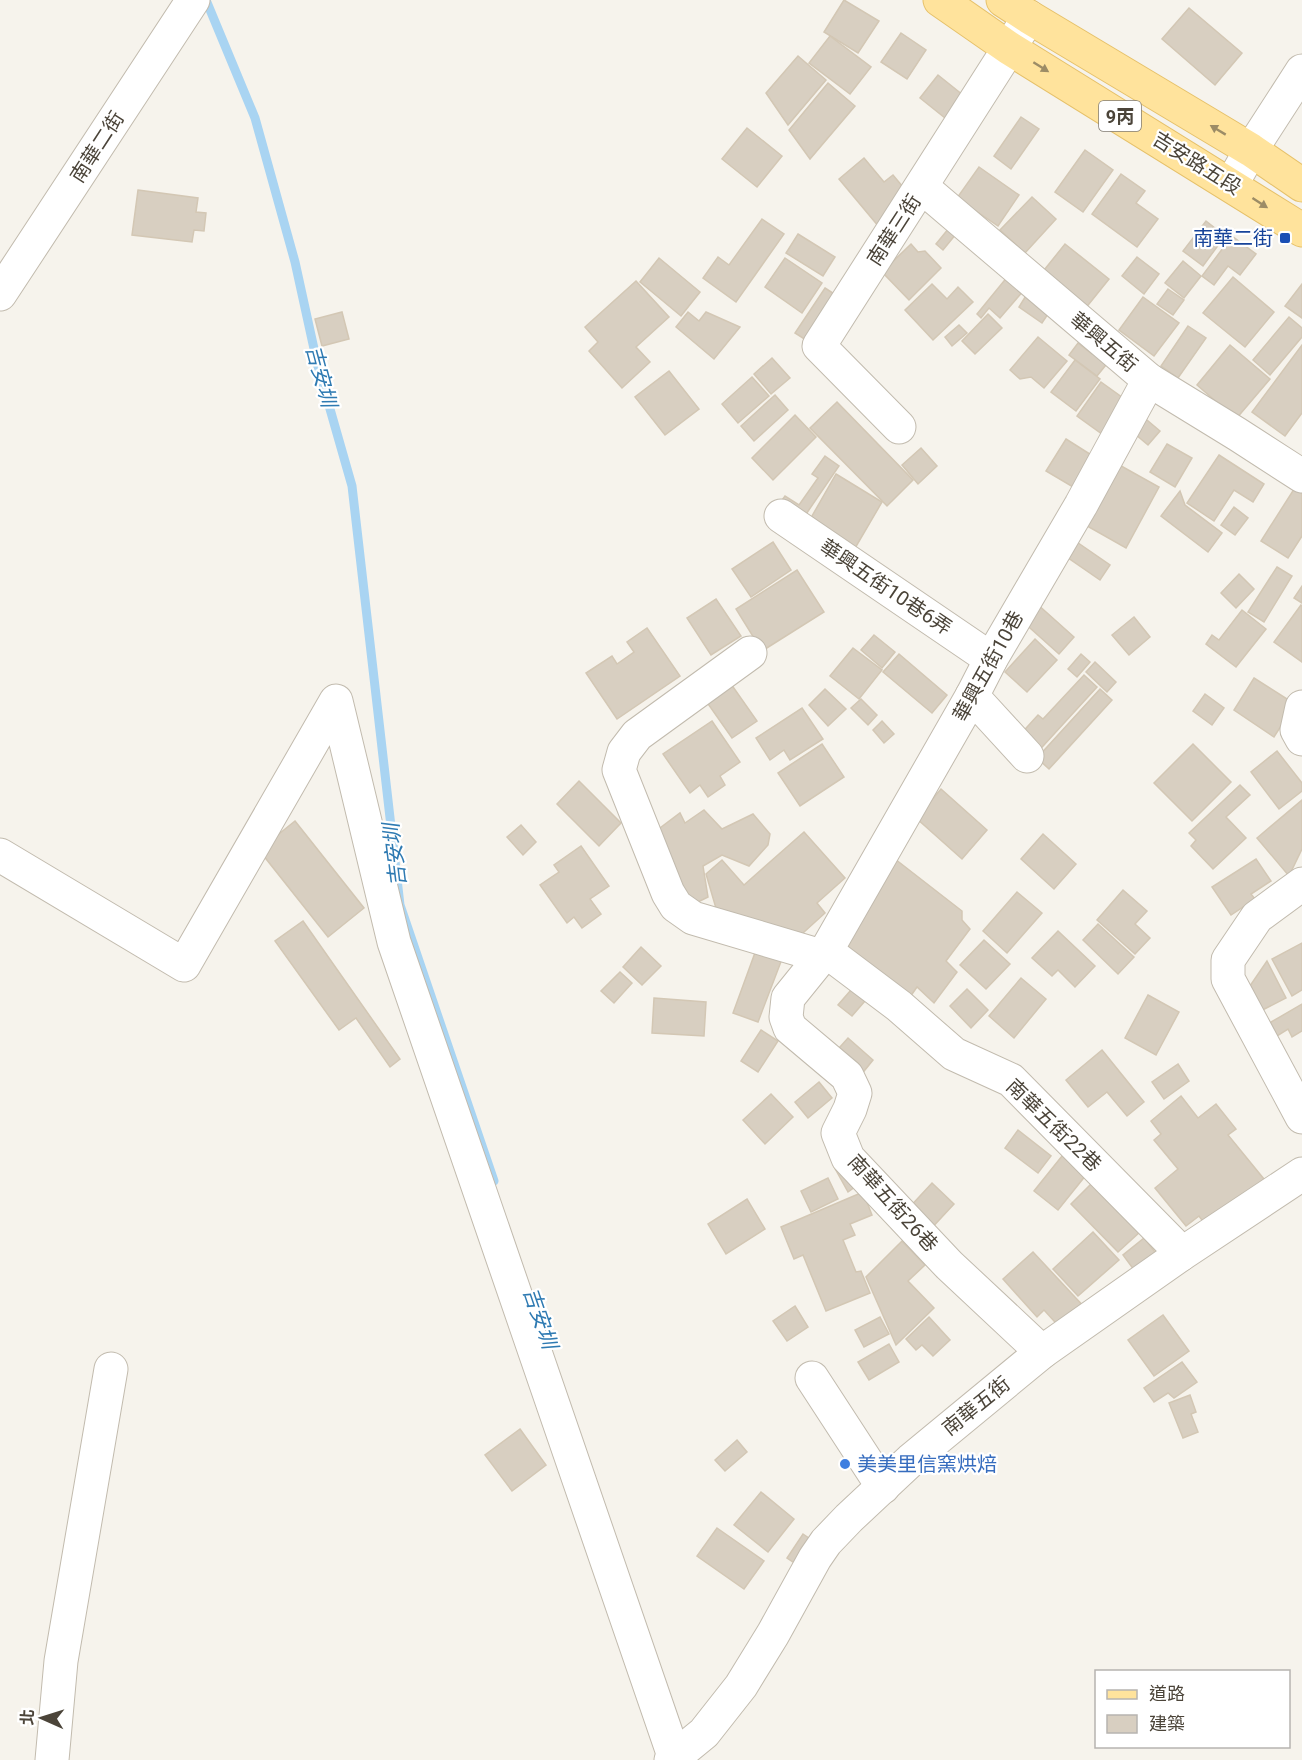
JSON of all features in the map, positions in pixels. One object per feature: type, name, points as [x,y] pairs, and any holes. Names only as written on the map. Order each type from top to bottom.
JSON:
[{"type":"main road","name":"吉安路五段","points":[[939,0],[1009,48],[1302,230]]},
{"type":"main road","name":"吉安路五段","points":[[1016,9],[1251,150],[1302,186]]},
{"type":"street","name":"南華二街","points":[[0,294],[194,0]]},
{"type":"street","name":"南華三街","points":[[899,427],[819,346],[1009,48],[1016,9]]},
{"type":"street","points":[[1231,185],[1302,71]]},
{"type":"street","name":"華興五街","points":[[922,187],[1149,380],[1302,476]]},
{"type":"street","name":"華興五街10巷","points":[[823,953],[1081,505],[1149,380]]},
{"type":"street","name":"華興五街10巷6弄","points":[[781,516],[991,659]]},
{"type":"street","points":[[750,653],[637,735],[624,752],[619,770],[668,892],[676,906],[693,918],[823,953]]},
{"type":"street","points":[[972,696],[1027,756]]},
{"type":"street","points":[[0,855],[184,965],[336,701],[394,942],[673,1758]]},
{"type":"street","points":[[1302,708],[1297,730],[1302,740]]},
{"type":"street","points":[[1302,884],[1257,917],[1228,960],[1227,969],[1228,979],[1302,1117]]},
{"type":"street","name":"南華五街22巷","points":[[823,953],[899,1006],[954,1054],[1011,1080],[1172,1243],[1180,1255]]},
{"type":"street","name":"南華五街26巷","points":[[823,953],[788,998],[786,1017],[790,1028],[847,1076],[855,1093],[850,1109],[837,1133],[848,1158],[949,1265],[1042,1352]]},
{"type":"street","name":"南華五街","points":[[673,1758],[704,1733],[746,1678],[826,1542],[849,1518],[911,1461],[1042,1352],[1180,1255],[1302,1174]]},
{"type":"street","points":[[52,1760],[61,1661],[111,1369]]},
{"type":"street","points":[[812,1378],[883,1487]]},
{"type":"building","points":[[844,0],[879,21],[858,53],[824,32]]},
{"type":"building","points":[[1189,8],[1242,53],[1215,85],[1162,39]]},
{"type":"building","points":[[901,33],[926,50],[907,79],[881,62]]},
{"type":"building","points":[[830,36],[871,67],[850,94],[809,63]]},
{"type":"building","points":[[798,56],[826,80],[788,125],[766,93]]},
{"type":"building","points":[[938,75],[968,99],[950,122],[920,98]]},
{"type":"building","points":[[828,83],[855,106],[810,159],[789,130]]},
{"type":"building","points":[[1021,117],[1039,129],[1011,169],[994,156]]},
{"type":"building","points":[[747,128],[782,156],[757,187],[722,159]]},
{"type":"building","points":[[1085,150],[1113,170],[1083,212],[1055,192]]},
{"type":"building","points":[[864,158],[884,182],[893,175],[913,199],[879,227],[839,179]]},
{"type":"building","points":[[979,167],[1019,195],[998,226],[957,198]]},
{"type":"building","points":[[1121,174],[1145,191],[1136,203],[1158,219],[1137,247],[1092,214]]},
{"type":"building","points":[[138,190],[198,198],[196,212],[206,213],[204,231],[194,230],[192,242],[132,235]]},
{"type":"building","points":[[1032,197],[1056,219],[1025,253],[1000,230]]},
{"type":"building","points":[[762,219],[784,234],[736,302],[703,278],[718,257],[729,265]]},
{"type":"building","points":[[1206,221],[1225,236],[1203,266],[1183,251]]},
{"type":"building","points":[[949,228],[956,234],[943,250],[936,244]]},
{"type":"building","points":[[798,234],[835,257],[823,276],[786,253]]},
{"type":"building","points":[[1232,236],[1256,254],[1240,275],[1228,266],[1214,285],[1202,276]]},
{"type":"building","points":[[911,244],[918,252],[925,251],[941,268],[909,300],[882,272]]},
{"type":"building","points":[[1065,244],[1109,279],[1085,309],[1041,274]]},
{"type":"building","points":[[1137,257],[1159,274],[1144,294],[1122,276]]},
{"type":"building","points":[[659,258],[700,292],[681,316],[640,282]]},
{"type":"building","points":[[785,258],[822,283],[802,313],[765,287]]},
{"type":"building","points":[[1183,261],[1201,276],[1184,298],[1165,283]]},
{"type":"building","points":[[1008,276],[1024,290],[1000,318],[989,308],[981,318],[977,314]]},
{"type":"building","points":[[1233,277],[1274,312],[1245,347],[1203,313]]},
{"type":"building","points":[[636,281],[669,317],[636,347],[650,362],[622,388],[589,351],[598,342],[585,327]]},
{"type":"building","points":[[932,284],[947,299],[958,287],[973,302],[933,340],[905,310]]},
{"type":"building","points":[[1302,284],[1302,318],[1285,306]]},
{"type":"building","points":[[825,288],[839,297],[809,342],[795,333]]},
{"type":"building","points":[[1030,289],[1054,305],[1042,323],[1019,307]]},
{"type":"building","points":[[1168,289],[1184,300],[1173,315],[1157,304]]},
{"type":"building","points":[[1143,297],[1179,323],[1154,356],[1119,330]]},
{"type":"building","points":[[342,312],[349,339],[322,346],[315,319]]},
{"type":"building","points":[[688,312],[699,321],[706,312],[740,327],[714,359],[676,327]]},
{"type":"building","points":[[988,314],[1002,328],[975,354],[962,341]]},
{"type":"building","points":[[1289,317],[1302,328],[1302,337],[1270,375],[1253,360]]},
{"type":"building","points":[[959,325],[967,333],[952,346],[945,337]]},
{"type":"building","points":[[1188,326],[1206,338],[1178,378],[1161,366]]},
{"type":"building","points":[[1038,337],[1067,361],[1044,388],[1031,377],[1020,379],[1010,370]]},
{"type":"building","points":[[1078,343],[1092,354],[1100,344],[1114,355],[1097,376],[1069,355]]},
{"type":"building","points":[[1230,345],[1270,379],[1236,419],[1197,385]]},
{"type":"building","points":[[1302,345],[1302,413],[1285,436],[1252,412]]},
{"type":"building","points":[[772,358],[790,378],[771,394],[754,374]]},
{"type":"building","points":[[1075,360],[1100,379],[1076,411],[1051,392]]},
{"type":"building","points":[[669,371],[699,409],[665,435],[635,397]]},
{"type":"building","points":[[752,377],[769,396],[738,423],[722,404]]},
{"type":"building","points":[[1101,382],[1130,403],[1106,437],[1077,416]]},
{"type":"building","points":[[775,395],[788,410],[754,441],[741,426]]},
{"type":"building","points":[[837,402],[913,480],[887,506],[810,428]]},
{"type":"building","points":[[795,415],[816,437],[773,480],[752,458]]},
{"type":"building","points":[[1141,415],[1160,431],[1148,445],[1129,429]]},
{"type":"building","points":[[1066,439],[1093,456],[1073,487],[1046,471]]},
{"type":"building","points":[[1167,444],[1192,458],[1175,487],[1150,472]]},
{"type":"building","points":[[921,448],[937,466],[918,484],[902,465]]},
{"type":"building","points":[[1219,455],[1264,484],[1253,502],[1234,490],[1214,521],[1187,503]]},
{"type":"building","points":[[825,456],[839,466],[800,523],[777,507],[785,496],[799,505],[818,478],[812,474]]},
{"type":"building","points":[[1114,462],[1159,487],[1126,548],[1080,522]]},
{"type":"building","points":[[836,474],[882,502],[854,550],[808,523]]},
{"type":"building","points":[[1296,486],[1302,490],[1302,536],[1288,558],[1261,541]]},
{"type":"building","points":[[1180,491],[1185,505],[1222,533],[1208,552],[1161,516]]},
{"type":"building","points":[[1234,507],[1248,518],[1235,535],[1221,525]]},
{"type":"building","points":[[1071,538],[1110,565],[1100,580],[1061,553]]},
{"type":"building","points":[[773,542],[791,570],[751,597],[732,569]]},
{"type":"building","points":[[1277,567],[1292,576],[1264,622],[1248,612]]},
{"type":"building","points":[[797,570],[824,612],[762,651],[736,609]]},
{"type":"building","points":[[1239,574],[1254,589],[1236,608],[1221,593]]},
{"type":"building","points":[[1302,586],[1302,603],[1294,598]]},
{"type":"building","points":[[716,599],[741,636],[711,655],[687,618]]},
{"type":"building","points":[[1036,603],[1074,637],[1059,654],[1021,620]]},
{"type":"building","points":[[1302,606],[1302,662],[1274,642]]},
{"type":"building","points":[[1242,610],[1266,629],[1236,667],[1206,644],[1212,635],[1219,640]]},
{"type":"building","points":[[1134,617],[1150,637],[1129,655],[1112,635]]},
{"type":"building","points":[[647,628],[680,676],[617,719],[586,673],[612,656],[617,664],[634,652],[627,642]]},
{"type":"building","points":[[874,635],[895,652],[882,668],[861,650]]},
{"type":"building","points":[[1035,639],[1057,660],[1027,692],[1005,672]]},
{"type":"building","points":[[853,648],[882,670],[859,699],[830,676]]},
{"type":"building","points":[[899,654],[947,695],[932,713],[883,672]]},
{"type":"building","points":[[1081,654],[1090,662],[1077,677],[1068,669]]},
{"type":"building","points":[[1095,662],[1116,682],[1107,692],[1086,672]]},
{"type":"building","points":[[1084,675],[1097,687],[1034,756],[1016,739],[1038,715],[1043,719]]},
{"type":"building","points":[[1254,678],[1295,704],[1274,737],[1234,710]]},
{"type":"building","points":[[731,684],[757,721],[732,738],[706,701]]},
{"type":"building","points":[[825,689],[846,709],[828,726],[809,705]]},
{"type":"building","points":[[1100,689],[1112,700],[1049,769],[1037,758]]},
{"type":"building","points":[[1205,694],[1224,708],[1212,725],[1193,711]]},
{"type":"building","points":[[861,699],[877,715],[868,725],[851,708]]},
{"type":"building","points":[[802,708],[823,739],[790,760],[784,750],[770,760],[756,738]]},
{"type":"building","points":[[712,721],[740,762],[720,776],[725,785],[708,797],[700,785],[690,793],[663,754]]},
{"type":"building","points":[[882,721],[894,734],[884,743],[873,730]]},
{"type":"building","points":[[822,744],[844,777],[800,806],[778,773]]},
{"type":"building","points":[[1193,744],[1231,782],[1192,821],[1154,783]]},
{"type":"building","points":[[1277,751],[1302,783],[1302,791],[1279,809],[1251,772]]},
{"type":"building","points":[[579,781],[621,823],[599,846],[557,804]]},
{"type":"building","points":[[1240,785],[1250,795],[1226,817],[1246,838],[1213,869],[1191,846],[1196,840],[1189,833]]},
{"type":"building","points":[[941,789],[987,830],[962,859],[916,818]]},
{"type":"building","points":[[1302,800],[1302,849],[1289,876],[1257,838]]},
{"type":"building","points":[[704,810],[722,829],[753,814],[770,834],[768,845],[749,866],[722,855],[703,866],[708,897],[684,909],[652,834],[680,813],[685,823]]},
{"type":"building","points":[[295,821],[364,908],[328,937],[259,850]]},
{"type":"building","points":[[521,825],[536,842],[523,855],[507,837]]},
{"type":"building","points":[[804,832],[845,878],[817,903],[825,913],[792,943],[720,922],[706,874],[722,860],[744,885]]},
{"type":"building","points":[[1043,834],[1076,864],[1054,889],[1021,859]]},
{"type":"building","points":[[581,846],[609,886],[590,899],[601,914],[582,928],[574,917],[567,923],[540,885],[559,872],[554,865]]},
{"type":"building","points":[[895,859],[962,911],[962,920],[970,929],[946,961],[957,972],[934,1003],[917,987],[908,1000],[837,941]]},
{"type":"building","points":[[1256,859],[1271,881],[1251,894],[1255,899],[1231,915],[1212,887]]},
{"type":"building","points":[[1123,890],[1147,911],[1135,924],[1150,938],[1135,954],[1097,920]]},
{"type":"building","points":[[1017,892],[1042,913],[1007,953],[983,931]]},
{"type":"building","points":[[303,921],[400,1059],[390,1067],[356,1018],[339,1030],[275,941]]},
{"type":"building","points":[[1098,924],[1134,957],[1118,974],[1083,940]]},
{"type":"building","points":[[1058,931],[1095,966],[1075,987],[1058,970],[1052,976],[1032,958]]},
{"type":"building","points":[[984,940],[1010,964],[986,989],[960,965]]},
{"type":"building","points":[[1302,943],[1302,990],[1292,996],[1272,959]]},
{"type":"building","points":[[641,947],[661,966],[642,985],[623,967]]},
{"type":"building","points":[[756,950],[782,959],[758,1022],[733,1013]]},
{"type":"building","points":[[1267,961],[1286,998],[1253,1015],[1243,996]]},
{"type":"building","points":[[620,972],[632,983],[614,1003],[601,991]]},
{"type":"building","points":[[1021,978],[1046,999],[1014,1038],[989,1016]]},
{"type":"building","points":[[857,983],[871,994],[852,1016],[838,1005]]},
{"type":"building","points":[[967,989],[988,1010],[971,1028],[950,1006]]},
{"type":"building","points":[[1148,995],[1179,1012],[1156,1055],[1125,1038]]},
{"type":"building","points":[[654,998],[706,1002],[704,1036],[652,1033]]},
{"type":"building","points":[[1302,1004],[1302,1031],[1292,1037],[1288,1029],[1269,1041],[1261,1028]]},
{"type":"building","points":[[761,1030],[778,1041],[758,1072],[741,1061]]},
{"type":"building","points":[[848,1038],[873,1060],[857,1080],[831,1057]]},
{"type":"building","points":[[1102,1050],[1144,1102],[1127,1116],[1107,1092],[1088,1107],[1066,1080]]},
{"type":"building","points":[[1178,1064],[1189,1081],[1164,1099],[1152,1082]]},
{"type":"building","points":[[819,1082],[832,1098],[808,1118],[795,1102]]},
{"type":"building","points":[[771,1094],[793,1117],[765,1144],[743,1120]]},
{"type":"building","points":[[1181,1096],[1198,1118],[1216,1104],[1236,1129],[1228,1135],[1268,1184],[1210,1231],[1199,1216],[1186,1226],[1155,1188],[1178,1169],[1154,1140],[1161,1134],[1151,1121]]},
{"type":"building","points":[[1018,1130],[1051,1156],[1038,1173],[1005,1148]]},
{"type":"building","points":[[1062,1156],[1086,1175],[1058,1210],[1034,1191]]},
{"type":"building","points":[[833,1165],[855,1187],[848,1192]]},
{"type":"building","points":[[828,1178],[838,1199],[811,1212],[801,1191]]},
{"type":"building","points":[[1093,1182],[1141,1231],[1118,1252],[1071,1204]]},
{"type":"building","points":[[932,1183],[954,1204],[929,1231],[907,1210]]},
{"type":"building","points":[[863,1192],[872,1215],[850,1224],[855,1235],[843,1240],[856,1272],[861,1271],[870,1293],[826,1311],[803,1255],[794,1259],[781,1227]]},
{"type":"building","points":[[747,1199],[765,1229],[726,1254],[708,1224]]},
{"type":"building","points":[[1093,1232],[1119,1260],[1078,1296],[1053,1269]]},
{"type":"building","points":[[1144,1238],[1159,1257],[1137,1274],[1123,1255]]},
{"type":"building","points":[[902,1241],[925,1265],[908,1281],[934,1308],[896,1345],[866,1277]]},
{"type":"building","points":[[1033,1252],[1087,1310],[1064,1332],[1044,1310],[1037,1317],[1003,1279]]},
{"type":"building","points":[[795,1306],[808,1327],[787,1341],[773,1321]]},
{"type":"building","points":[[1163,1315],[1189,1351],[1154,1376],[1128,1340]]},
{"type":"building","points":[[880,1317],[889,1334],[864,1347],[855,1330]]},
{"type":"building","points":[[929,1317],[950,1340],[933,1356],[922,1345],[916,1350],[906,1339]]},
{"type":"building","points":[[889,1344],[899,1362],[869,1380],[858,1362]]},
{"type":"building","points":[[1182,1362],[1197,1382],[1174,1398],[1168,1393],[1154,1402],[1144,1388]]},
{"type":"building","points":[[1190,1395],[1196,1412],[1191,1414],[1198,1432],[1183,1438],[1169,1403]]},
{"type":"building","points":[[520,1429],[546,1465],[512,1491],[485,1455]]},
{"type":"building","points":[[737,1440],[747,1452],[725,1471],[715,1460]]},
{"type":"building","points":[[761,1492],[794,1519],[768,1552],[734,1525]]},
{"type":"building","points":[[717,1528],[764,1561],[744,1589],[697,1556]]},
{"type":"building","points":[[803,1534],[816,1543],[799,1566],[787,1558]]},
{"type":"waterway","name":"吉安圳","points":[[206,0],[255,118],[295,262],[318,367],[352,486],[400,905],[494,1181]]},
{"type":"place","name":"南華二街","points":[[1285,238]]},
{"type":"place","name":"美美里信窯烘焙","points":[[845,1464]]}]
